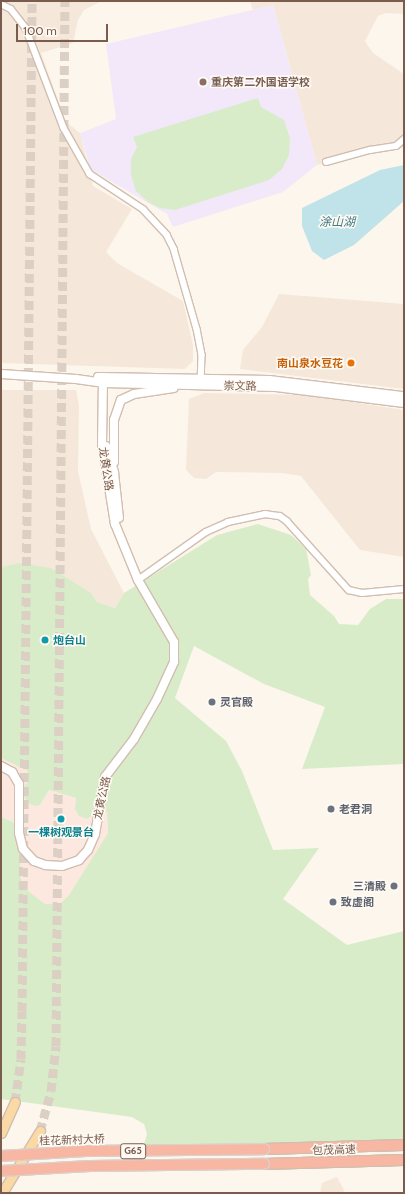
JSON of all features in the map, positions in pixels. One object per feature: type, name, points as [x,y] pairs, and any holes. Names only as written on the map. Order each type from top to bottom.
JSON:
[{"type":"highway","name":"包茂高速","points":[[264,1149],[404,1145]]},
{"type":"highway","name":"桂花新村大桥","points":[[1,1156],[86,1151],[264,1149]]},
{"type":"highway","name":"包茂高速","points":[[1,1172],[90,1166],[264,1164],[404,1160]]},
{"type":"main road","name":"崇文路","points":[[1,374],[105,380],[283,381],[404,396]]},
{"type":"main road","name":"龙黄公路","points":[[1,766],[12,772],[19,784],[19,833],[23,848],[34,861],[45,866],[62,866],[79,860],[88,850],[95,834],[105,777],[134,739],[157,699],[174,662],[174,642],[138,580],[120,539],[116,511],[114,473],[105,443],[105,380]]},
{"type":"main road","name":"龙黄公路","points":[[105,380],[102,444],[107,479],[116,511]]},
{"type":"main road","name":"崇文路","points":[[201,381],[276,387],[404,404]]},
{"type":"main road","points":[[114,473],[113,430],[116,412],[121,400],[134,394],[201,381]]},
{"type":"main road","points":[[107,479],[109,470],[114,473]]},
{"type":"main road","points":[[1,1133],[15,1102]]},
{"type":"main road","points":[[2,1193],[40,1131]]},
{"type":"street","points":[[1,4],[11,9],[26,28],[64,128],[90,174],[143,209],[159,224],[174,249],[199,336],[201,381]]},
{"type":"street","points":[[326,162],[370,150],[396,146],[404,139]]},
{"type":"street","points":[[138,580],[206,532],[228,522],[265,514],[280,516],[287,521],[349,590],[362,593],[404,589]]},
{"type":"shaded area","points":[[1,1],[102,1],[84,10],[78,20],[73,43],[41,53],[66,122],[80,133],[93,186],[132,209],[106,252],[117,263],[183,301],[193,345],[193,361],[185,369],[1,363]]},
{"type":"shaded area","points":[[250,1],[404,1],[404,14],[385,13],[378,16],[365,41],[373,53],[404,74],[404,148],[370,150],[317,165],[273,5],[253,10]]},
{"type":"shaded area","name":"重庆第二外国语学校","points":[[273,5],[317,165],[283,192],[173,227],[167,214],[90,169],[80,133],[116,119],[106,44]]},
{"type":"shaded area","points":[[279,294],[404,304],[404,389],[240,369],[243,350],[262,327]]},
{"type":"shaded area","points":[[1,390],[76,390],[79,406],[78,471],[91,529],[124,593],[115,608],[97,602],[91,593],[18,563],[1,567]]},
{"type":"shaded area","points":[[204,393],[306,395],[404,410],[404,557],[360,550],[301,476],[282,473],[216,472],[206,479],[194,478],[186,470],[189,399]]},
{"type":"shaded area","points":[[1,758],[28,771],[29,780],[20,793],[35,806],[40,805],[49,790],[76,798],[75,809],[87,819],[102,810],[107,811],[108,833],[69,895],[61,903],[45,904],[22,886],[18,831],[13,822],[1,817]]},
{"type":"shaded area","points":[[337,1177],[344,1190],[343,1193],[320,1193],[322,1183]]},
{"type":"green space","points":[[258,98],[261,107],[284,120],[290,138],[289,155],[282,169],[269,180],[175,210],[160,208],[148,202],[136,191],[131,175],[131,159],[137,147],[133,137]]},
{"type":"green space","points":[[258,524],[291,535],[306,549],[311,575],[308,579],[310,595],[334,616],[339,624],[358,625],[370,609],[386,599],[404,599],[404,764],[302,769],[325,707],[264,684],[194,646],[175,698],[226,741],[242,771],[273,850],[319,848],[283,899],[347,945],[404,931],[404,1145],[300,1147],[144,1144],[147,1134],[144,1124],[132,1117],[1,1099],[1,817],[13,822],[18,831],[22,886],[45,904],[61,903],[69,895],[108,833],[107,811],[102,810],[87,819],[79,816],[75,809],[76,798],[49,790],[40,805],[35,806],[30,804],[20,792],[29,780],[28,771],[1,758],[1,567],[18,563],[51,568],[91,593],[97,602],[115,608],[124,593],[217,535]]},
{"type":"water","name":"涂山湖","points":[[404,165],[404,201],[354,245],[324,260],[312,251],[302,226],[302,208],[380,170]]},
{"type":"tunnel","points":[[15,1102],[21,1059],[22,1011],[32,1]]},
{"type":"tunnel","points":[[40,1131],[51,1091],[56,1046],[65,1]]},
{"type":"place","name":"重庆第二外国语学校","points":[[203,82]]},
{"type":"place","name":"南山泉水豆花","points":[[351,363]]},
{"type":"place","name":"炮台山","points":[[45,640]]},
{"type":"place","name":"灵官殿","points":[[212,702]]},
{"type":"place","name":"老君洞","points":[[331,809]]},
{"type":"place","name":"一棵树观景台","points":[[61,819]]},
{"type":"place","name":"三清殿","points":[[394,886]]},
{"type":"place","name":"致虚阁","points":[[333,902]]}]
